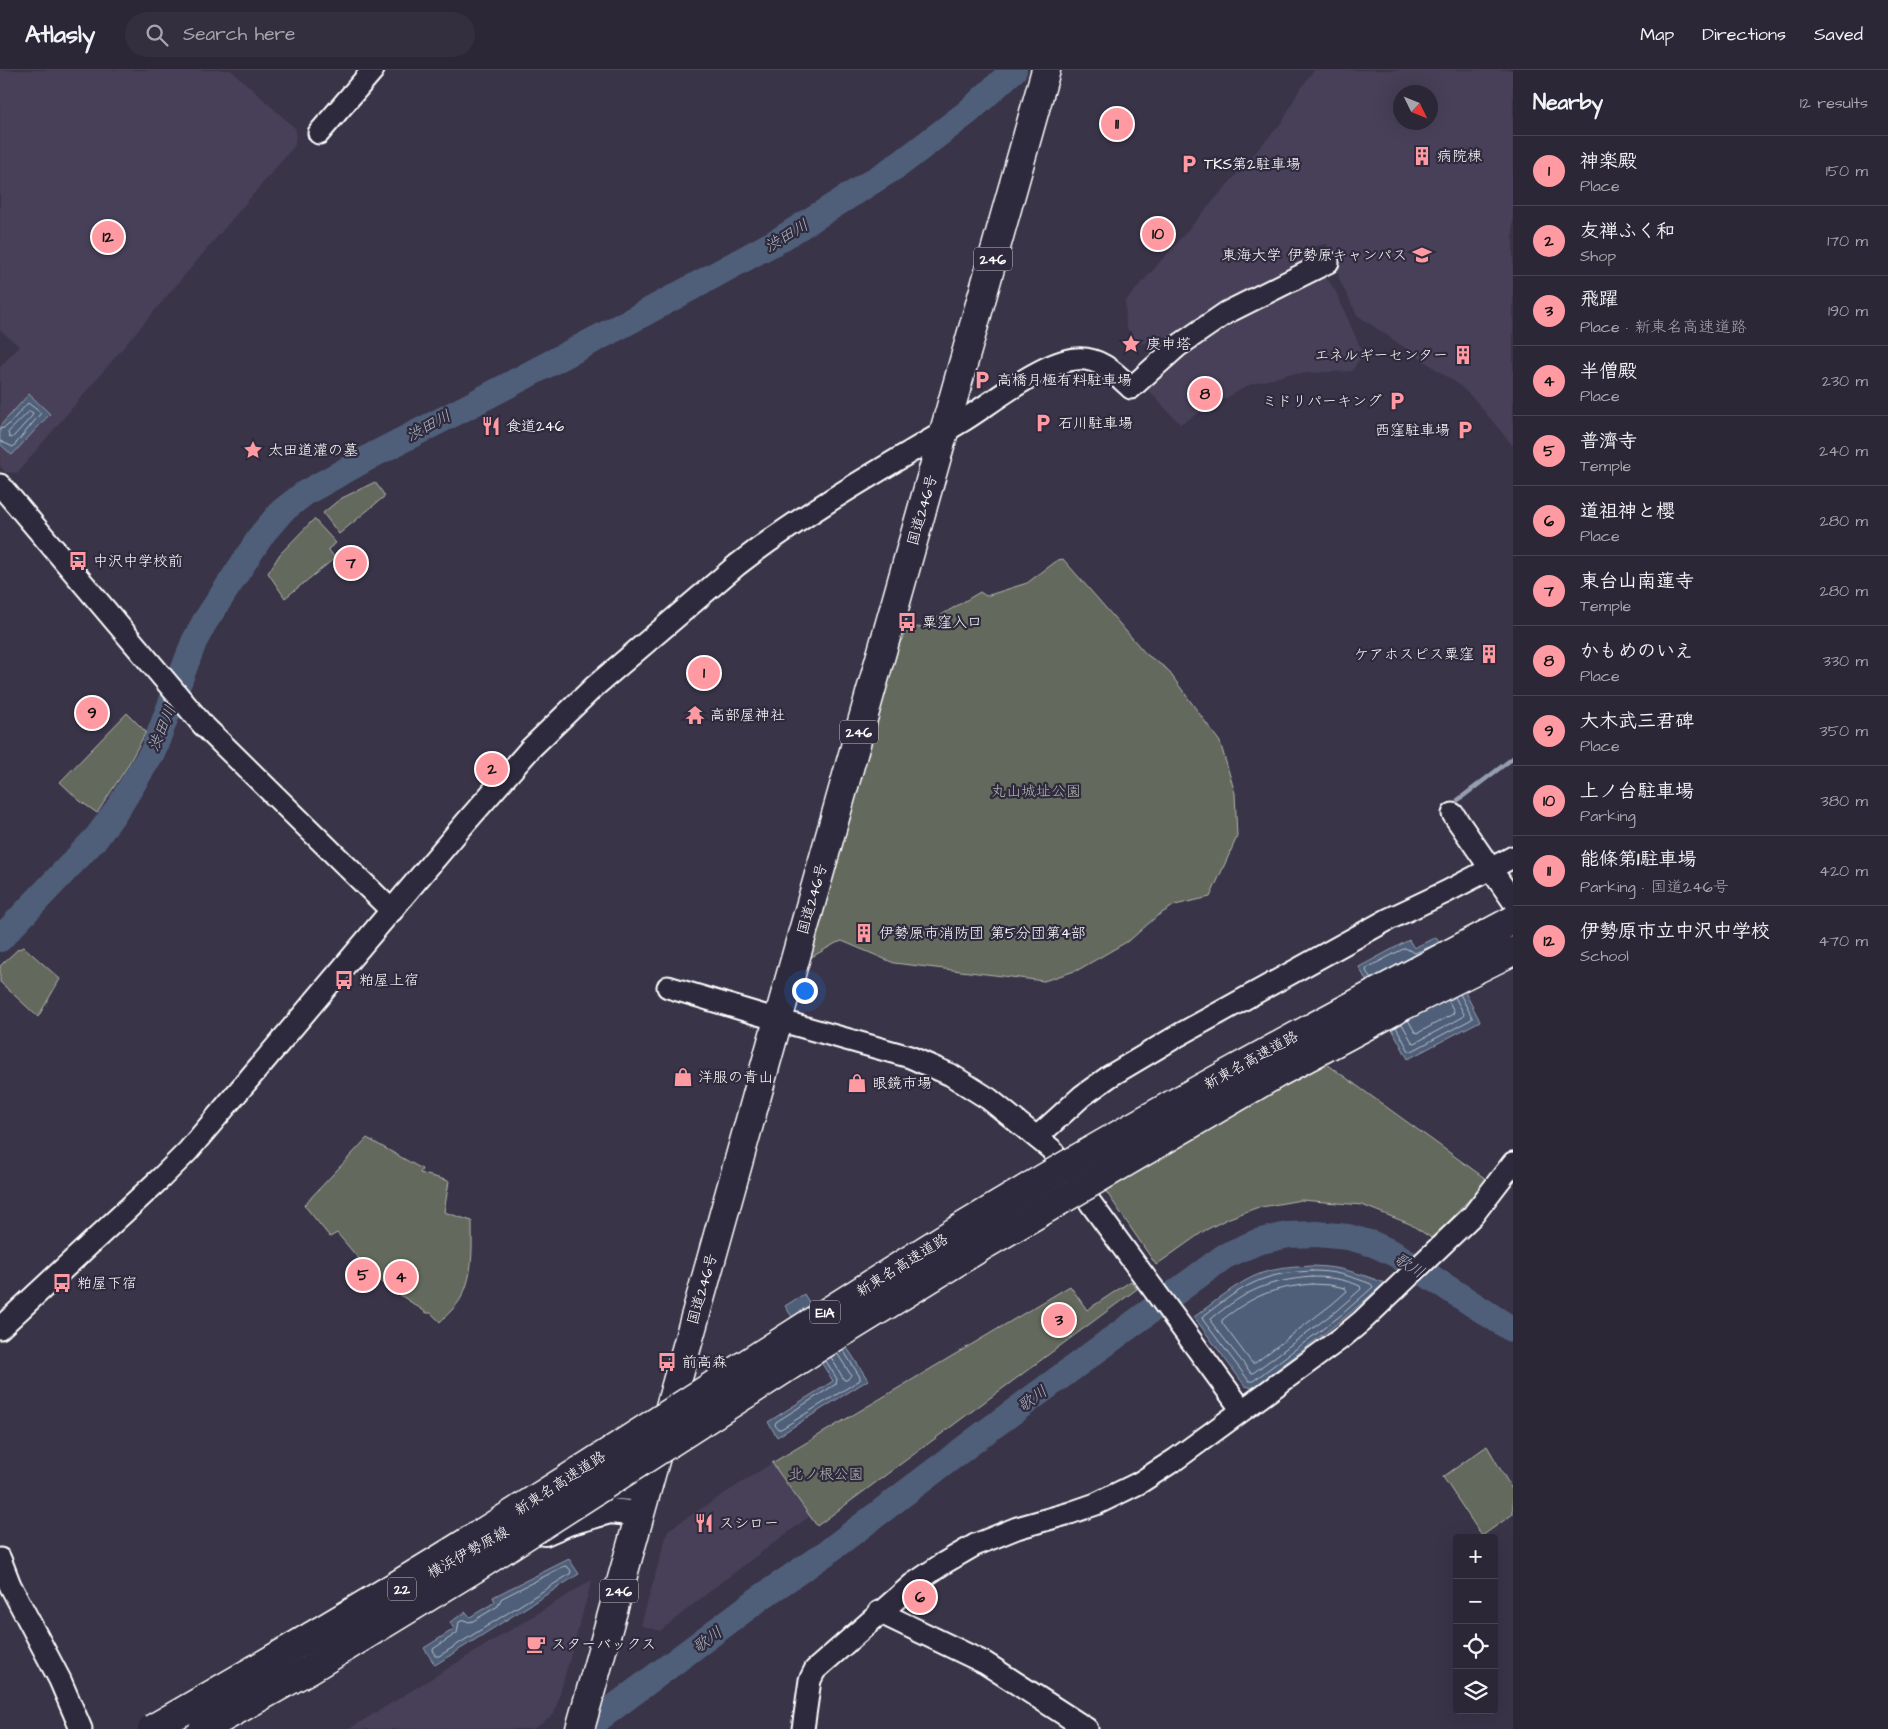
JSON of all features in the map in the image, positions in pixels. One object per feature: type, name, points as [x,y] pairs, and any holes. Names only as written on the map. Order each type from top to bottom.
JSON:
[{"type":"highway","name":"国道246号","points":[[580,1729],[1046,70]]},
{"type":"highway","name":"新東名高速道路","points":[[152,1729],[295,1647],[467,1542],[806,1325],[968,1224],[1266,1052],[1513,920]]},
{"type":"highway","name":"新東名高速道路","points":[[203,1729],[310,1669],[477,1567],[820,1347],[981,1247],[1278,1073],[1403,1006],[1513,951]]},
{"type":"highway","points":[[1475,970],[1513,955]]},
{"type":"main road","name":"横浜伊勢原線","points":[[175,1729],[473,1545],[563,1503],[616,1487],[643,1501]]},
{"type":"main road","name":"横浜伊勢原線","points":[[213,1729],[483,1561],[568,1523],[643,1501]]},
{"type":"street","points":[[319,133],[373,70]]},
{"type":"street","points":[[0,1328],[188,1151],[531,748],[635,650],[756,550],[852,486],[1046,367],[1075,359],[1087,359],[1103,364],[1131,388],[1178,346],[1226,313],[1328,262]]},
{"type":"street","points":[[0,485],[186,706],[239,762],[392,911]]},
{"type":"street","points":[[1453,814],[1513,900]]},
{"type":"street","points":[[1037,1137],[1082,1096],[1179,1035],[1389,918],[1435,898],[1513,857]]},
{"type":"street","points":[[668,987],[918,1060],[951,1075],[989,1099],[1051,1149],[1242,1410]]},
{"type":"street","points":[[804,1729],[810,1680],[815,1670],[913,1584],[944,1563],[975,1546],[1017,1528],[1096,1504],[1139,1483],[1176,1459],[1344,1336],[1402,1284],[1473,1215],[1513,1163]]},
{"type":"street","points":[[0,1558],[10,1585],[60,1680],[81,1729]]},
{"type":"street","points":[[880,1612],[985,1662],[1087,1729]]},
{"type":"shaded area","points":[[0,70],[231,70],[296,129],[295,145],[17,473],[5,472],[0,466],[0,367],[19,346],[0,330]]},
{"type":"shaded area","name":"東海大学 伊勢原キャンパス","points":[[1314,70],[1513,70],[1513,446],[1475,400],[1458,384],[1357,315],[1339,279],[1337,267],[1327,244],[1311,247],[1298,262],[1243,296],[1164,340],[1139,344],[1126,327],[1125,302],[1283,121],[1298,92]]},
{"type":"shaded area","name":"東海大学 伊勢原キャンパス","points":[[1323,277],[1328,280],[1335,290],[1361,349],[1361,357],[1352,371],[1289,374],[1249,385],[1180,424],[1148,390],[1192,351],[1218,332],[1263,306]]},
{"type":"shaded area","points":[[772,1463],[810,1516],[660,1631],[641,1625],[668,1530]]},
{"type":"shaded area","points":[[592,1580],[554,1714],[534,1729],[349,1729]]},
{"type":"green space","points":[[375,482],[385,496],[339,534],[323,513],[340,499]]},
{"type":"green space","points":[[314,519],[336,543],[328,549],[335,558],[285,598],[268,573],[280,554]]},
{"type":"green space","name":"丸山城址公園","points":[[1063,559],[1146,654],[1167,669],[1220,742],[1235,793],[1237,837],[1210,897],[1175,905],[1157,916],[1130,940],[1078,970],[1044,981],[894,963],[842,941],[810,958],[892,657],[908,628],[921,627],[980,592],[986,596],[1027,583],[1058,560]]},
{"type":"green space","points":[[127,713],[146,732],[127,767],[97,813],[80,801],[60,782]]},
{"type":"green space","points":[[24,947],[60,979],[38,1017],[0,982],[0,966],[18,949]]},
{"type":"green space","points":[[1320,1059],[1486,1179],[1486,1181],[1433,1239],[1410,1224],[1362,1205],[1301,1200],[1256,1208],[1227,1219],[1204,1231],[1156,1265],[1101,1184]]},
{"type":"green space","points":[[367,1138],[422,1169],[420,1173],[449,1181],[444,1212],[472,1221],[471,1261],[468,1280],[459,1301],[440,1322],[431,1313],[427,1313],[375,1278],[337,1233],[330,1237],[304,1205]]},
{"type":"green space","name":"北ノ根公園","points":[[1131,1281],[1137,1289],[817,1526],[772,1463],[1070,1286],[1087,1310]]},
{"type":"green space","points":[[1487,1446],[1513,1491],[1513,1514],[1485,1534],[1481,1534],[1443,1477]]},
{"type":"water","points":[[29,394],[50,414],[12,455],[0,444],[0,426]]},
{"type":"water","points":[[1436,937],[1480,1021],[1408,1059],[1359,967],[1409,940],[1414,948]]},
{"type":"water","points":[[1312,1266],[1341,1269],[1385,1283],[1343,1319],[1253,1388],[1245,1386],[1194,1317],[1226,1293],[1262,1273],[1293,1267]]},
{"type":"water","points":[[804,1294],[824,1327],[831,1323],[868,1380],[777,1437],[768,1422],[833,1381],[785,1306]]},
{"type":"water","points":[[569,1559],[579,1574],[435,1665],[424,1648],[454,1629],[450,1622],[466,1612],[470,1617],[495,1602],[493,1597]]},
{"type":"waterway","name":"渋田川","points":[[0,939],[97,837],[120,805],[153,751],[194,642],[204,623],[263,533],[282,511],[305,493],[375,454],[632,320],[779,240],[900,164],[968,112],[1014,70]]},
{"type":"waterway","points":[[1458,800],[1513,758]]},
{"type":"waterway","name":"歌川","points":[[585,1729],[760,1598],[826,1553],[987,1431],[1225,1256],[1257,1242],[1288,1235],[1317,1234],[1348,1237],[1373,1244],[1395,1254],[1513,1330]]},
{"type":"place","name":"能條第1駐車場","points":[[1117,124]]},
{"type":"place","name":"病院棟","points":[[1422,156]]},
{"type":"place","name":"TKS第2駐車場","points":[[1189,164]]},
{"type":"place","name":"上ノ台駐車場","points":[[1158,234]]},
{"type":"place","name":"伊勢原市立中沢中学校","points":[[108,237]]},
{"type":"place","name":"東海大学 伊勢原キャンパス","points":[[1422,255]]},
{"type":"place","name":"庚申塔","points":[[1131,344]]},
{"type":"place","name":"エネルギーセンター","points":[[1463,355]]},
{"type":"place","name":"高橋月極有料駐車場","points":[[982,380]]},
{"type":"place","name":"かもめのいえ","points":[[1205,394]]},
{"type":"place","name":"ミドリパーキング","points":[[1397,401]]},
{"type":"place","name":"石川駐車場","points":[[1043,423]]},
{"type":"place","name":"食道246","points":[[491,426]]},
{"type":"place","name":"西窪駐車場","points":[[1465,430]]},
{"type":"place","name":"太田道灌の墓","points":[[253,450]]},
{"type":"place","name":"中沢中学校前","points":[[78,561]]},
{"type":"place","name":"東台山南蓮寺","points":[[351,563]]},
{"type":"place","name":"粟窪入口","points":[[907,622]]},
{"type":"place","name":"ケアホスピス粟窪","points":[[1489,654]]},
{"type":"place","name":"神楽殿","points":[[704,673]]},
{"type":"place","name":"大木武三君碑","points":[[92,713]]},
{"type":"place","name":"高部屋神社","points":[[695,715]]},
{"type":"place","name":"友禅ふく和","points":[[492,769]]},
{"type":"place","name":"伊勢原市消防団 第5分団第4部","points":[[864,933]]},
{"type":"place","name":"粕屋上宿","points":[[344,980]]},
{"type":"place","name":"洋服の青山","points":[[683,1077]]},
{"type":"place","name":"眼鏡市場","points":[[857,1083]]},
{"type":"place","name":"普濟寺","points":[[363,1275]]},
{"type":"place","name":"半僧殿","points":[[401,1277]]},
{"type":"place","name":"粕屋下宿","points":[[62,1283]]},
{"type":"place","name":"飛躍","points":[[1059,1320]]},
{"type":"place","name":"前高森","points":[[667,1362]]},
{"type":"place","name":"スシロー","points":[[704,1523]]},
{"type":"place","name":"道祖神と櫻","points":[[920,1597]]},
{"type":"place","name":"スターバックス","points":[[536,1644]]}]
